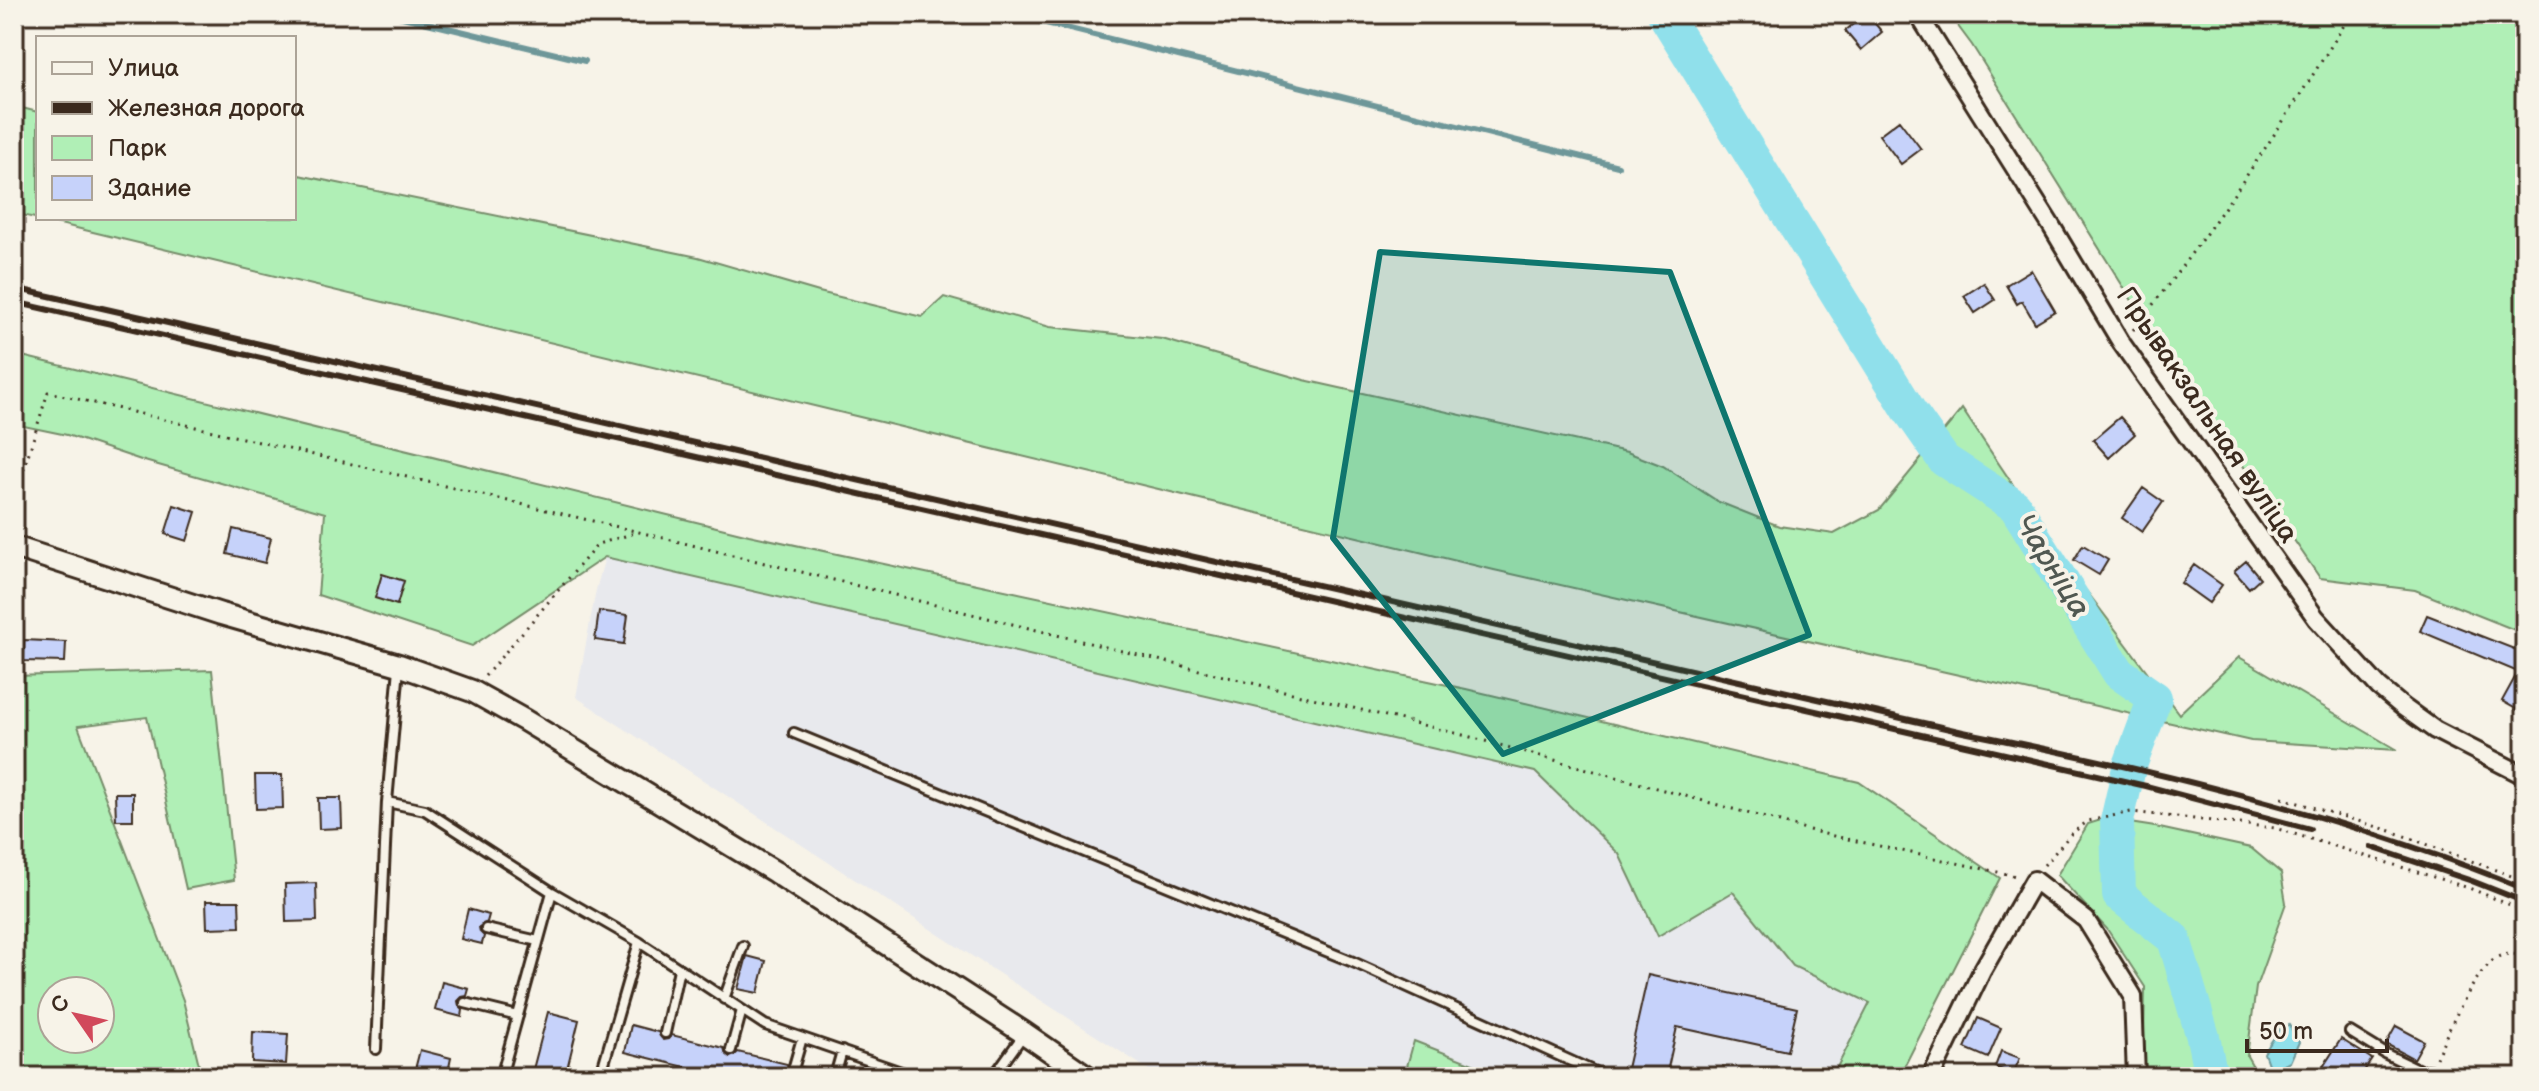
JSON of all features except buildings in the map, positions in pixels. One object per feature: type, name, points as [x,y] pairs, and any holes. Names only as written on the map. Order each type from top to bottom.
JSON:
[{"type":"street","name":"Прывакзальная вуліца","points":[[1918,14],[2122,344],[2316,618],[2369,677],[2403,707],[2435,730],[2525,776]]},
{"type":"street","points":[[14,547],[221,614],[399,665],[472,691],[775,872],[1088,1077]]},
{"type":"street","points":[[1931,1077],[1982,971],[2034,880],[2086,920],[2133,996],[2136,1077]]},
{"type":"lane","points":[[376,1049],[387,802],[399,665]]},
{"type":"lane","points":[[794,733],[1353,962],[1606,1077]]},
{"type":"lane","points":[[387,802],[425,810],[552,892],[639,942],[765,1025],[916,1077]]},
{"type":"lane","points":[[501,1077],[552,892]]},
{"type":"lane","points":[[486,929],[538,941]]},
{"type":"lane","points":[[600,1077],[639,942]]},
{"type":"lane","points":[[724,999],[743,946]]},
{"type":"lane","points":[[665,1033],[679,969]]},
{"type":"lane","points":[[465,1003],[518,1016]]},
{"type":"lane","points":[[731,1050],[742,1010]]},
{"type":"lane","points":[[2350,1032],[2428,1076]]},
{"type":"lane","points":[[993,1077],[1024,1033]]},
{"type":"lane","points":[[794,1066],[802,1038]]},
{"type":"lane","points":[[835,1076],[842,1051]]},
{"type":"lane","points":[[876,1077],[879,1064]]},
{"type":"path","points":[[2122,344],[2211,230],[2285,122],[2351,14]]},
{"type":"path","points":[[14,500],[48,392],[639,532],[1467,736],[1820,833],[2034,880],[2071,834],[2088,821],[2131,812],[2275,828],[2382,859],[2469,888],[2525,911]]},
{"type":"path","points":[[472,691],[598,544],[639,532]]},
{"type":"path","points":[[2282,798],[2391,831],[2525,881]]},
{"type":"path","points":[[2428,1076],[2454,1019],[2484,967],[2499,956],[2525,956]]},
{"type":"highlighted area","points":[[1380,252],[1670,272],[1809,635],[1503,754],[1333,538]]},
{"type":"shaded area","points":[[605,557],[2000,878],[1899,1077],[1160,1077],[576,697]]},
{"type":"green space","points":[[1949,14],[2525,14],[2525,634],[2415,590],[2320,578],[2151,331],[1972,45]]},
{"type":"green space","points":[[14,106],[36,112],[36,218],[14,213]]},
{"type":"green space","points":[[296,174],[698,257],[819,292],[922,317],[944,297],[1050,327],[1162,339],[1304,380],[1627,452],[1663,466],[1719,502],[1779,526],[1834,534],[1879,510],[1962,409],[2067,565],[2179,714],[2239,657],[2397,750],[2251,741],[1494,570],[43,220],[296,220]]},
{"type":"green space","points":[[14,354],[749,535],[1466,689],[1859,782],[2000,878],[1899,1077],[1832,1077],[1870,1003],[1793,966],[1733,892],[1658,936],[1619,854],[1535,772],[605,557],[472,646],[318,595],[325,513],[141,460],[67,435],[14,424]]},
{"type":"green space","points":[[212,670],[234,880],[186,889],[147,717],[78,726],[183,1000],[202,1077],[14,1077],[14,676]]},
{"type":"green space","points":[[2104,819],[2251,848],[2281,873],[2286,903],[2256,987],[2247,1056],[2259,1077],[2143,1077],[2145,987],[2107,929],[2057,875],[2088,824]]},
{"type":"green space","points":[[1414,1041],[1491,1071],[1496,1077],[1404,1077]]},
{"type":"water","points":[[2289,1025],[2299,1042],[2290,1062],[2276,1069],[2268,1064],[2264,1053],[2280,1028]]},
{"type":"waterway","points":[[390,14],[585,61]]},
{"type":"waterway","points":[[1010,14],[1618,166]]},
{"type":"waterway","name":"Чарніца","points":[[1664,14],[1909,410],[1944,460],[2015,506],[2119,673],[2155,698],[2129,768],[2117,821],[2119,895],[2174,939],[2203,1037],[2211,1077]]},
{"type":"railway","points":[[14,288],[2106,762],[2318,817],[2525,889]]},
{"type":"railway","points":[[14,302],[2146,786],[2310,829]]},
{"type":"railway","points":[[2371,847],[2525,902]]}]
